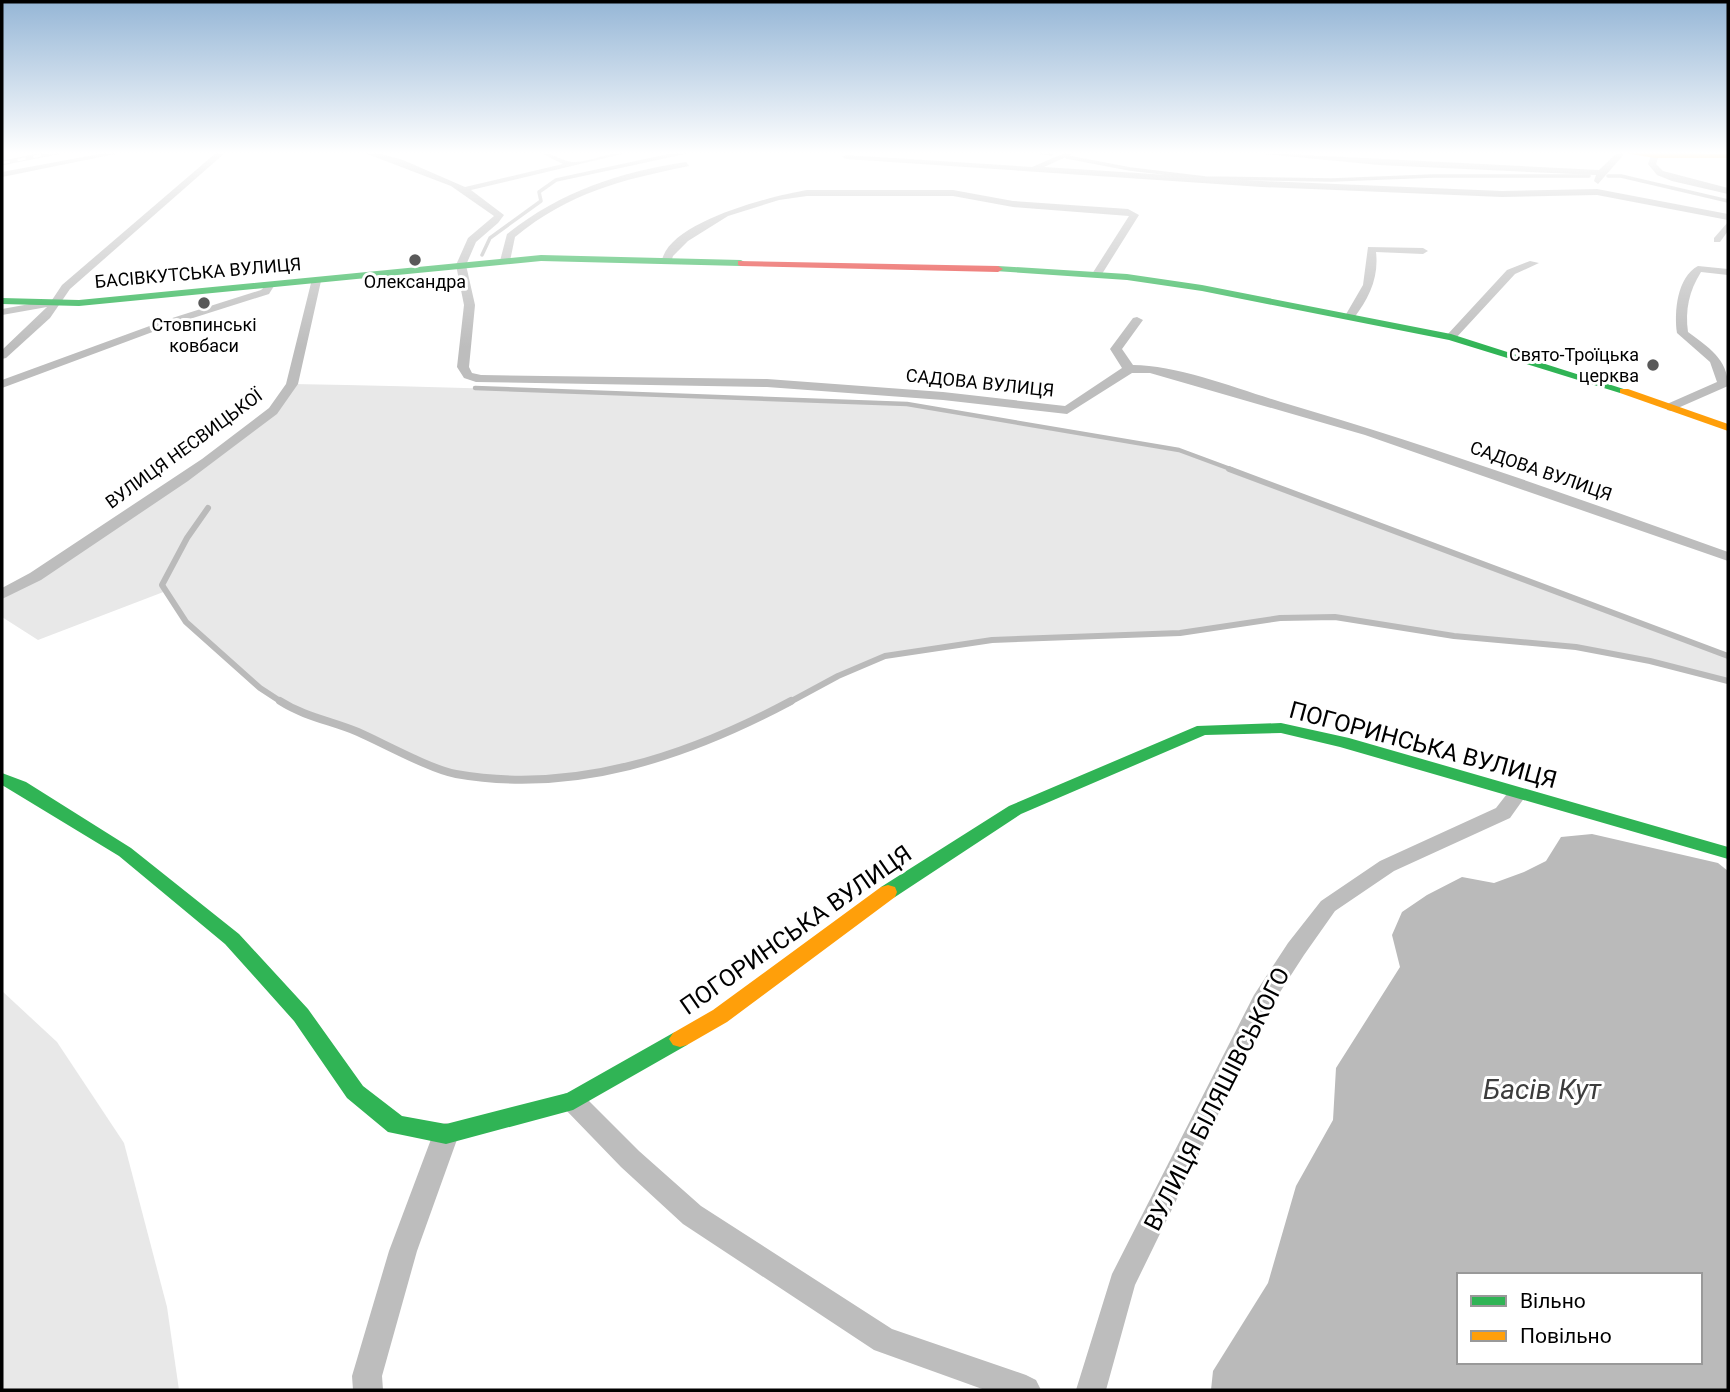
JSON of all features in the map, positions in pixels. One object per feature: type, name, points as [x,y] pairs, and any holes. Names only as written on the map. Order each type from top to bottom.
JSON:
[{"type":"main road","name":"БАСІВКУТСЬКА ВУЛИЦЯ","points":[[2,301],[53,303],[269,286],[541,258],[1019,269],[1097,274],[1202,288],[1451,337],[1579,375],[1728,428]]},
{"type":"main road","name":"ПОГОРИНСЬКА ВУЛИЦЯ","points":[[2,778],[20,786],[125,852],[232,939],[301,1014],[355,1093],[396,1125],[446,1134],[573,1101],[720,1016],[847,920],[942,855],[1015,810],[1203,730],[1281,728],[1343,743],[1728,852]]},
{"type":"street","points":[[2,356],[47,316],[53,303],[66,287],[147,217]]},
{"type":"street","points":[[461,265],[470,243],[498,217]]},
{"type":"street","points":[[505,261],[510,236],[536,217]]},
{"type":"street","points":[[667,260],[668,255],[685,239],[719,217]]},
{"type":"street","points":[[1097,274],[1134,217]]},
{"type":"street","points":[[1717,240],[1728,225]]},
{"type":"street","points":[[1350,316],[1364,297],[1373,274],[1371,248],[1423,251]]},
{"type":"street","points":[[1451,337],[1511,272],[1534,263]]},
{"type":"street","name":"САДОВА ВУЛИЦЯ","points":[[461,265],[468,286],[471,310],[463,367],[468,375],[480,379],[767,383],[919,394],[1067,410],[1129,369],[1150,369],[1310,413],[1533,486],[1728,557]]},
{"type":"street","points":[[1671,407],[1726,383],[1717,359],[1683,333],[1680,321],[1684,294],[1698,269],[1728,272]]},
{"type":"street","name":"ВУЛИЦЯ НЕСВИЦЬКОЇ","points":[[2,594],[15,589],[45,569],[215,454],[273,411],[292,384],[316,281]]},
{"type":"street","points":[[2,384],[170,322],[265,292],[269,286]]},
{"type":"street","name":"БАСІВКУТСЬКА ВУЛИЦЯ","points":[[2,312],[53,303]]},
{"type":"street","points":[[1129,369],[1116,349],[1137,320]]},
{"type":"street","name":"ВУЛИЦЯ БІЛЯШІВСЬКОГО","points":[[1091,1390],[1122,1283],[1262,1001],[1296,949],[1328,906],[1387,866],[1503,813],[1517,794]]},
{"type":"street","points":[[573,1101],[629,1159],[692,1215],[884,1340],[1026,1390]]},
{"type":"street","points":[[369,1390],[367,1376],[403,1251],[446,1134]]},
{"type":"shaded area","points":[[292,384],[878,401],[1179,450],[1728,656],[1728,681],[1650,661],[1576,647],[1454,636],[1335,617],[1280,618],[1180,633],[992,640],[885,656],[838,676],[755,720],[661,759],[583,776],[520,780],[453,774],[353,730],[299,713],[260,688],[186,622],[166,591],[38,640],[2,617],[2,594],[15,589],[249,430]]},
{"type":"shaded area","points":[[2,991],[57,1042],[124,1143],[167,1307],[179,1390],[2,1390]]},
{"type":"water","name":"Басів Кут","points":[[1592,834],[1718,863],[1728,871],[1728,1390],[1211,1390],[1213,1371],[1268,1283],[1296,1186],[1333,1120],[1336,1068],[1400,967],[1392,935],[1402,912],[1462,877],[1494,883],[1546,861],[1561,837]]},
{"type":"waterway","points":[[482,255],[490,238],[519,217]]},
{"type":"waterway","points":[[475,388],[907,404],[1179,450],[1233,470]]},
{"type":"waterway","points":[[1229,469],[1728,656]]},
{"type":"waterway","points":[[208,508],[187,538],[162,585],[186,622],[260,688],[283,703]]},
{"type":"waterway","points":[[788,703],[838,676],[885,656],[992,640],[1180,633],[1280,618],[1335,617],[1454,636],[1576,647],[1650,661],[1728,681]]},
{"type":"waterway","points":[[280,701],[446,771],[500,779],[587,775],[629,766],[712,739],[791,701]]},
{"type":"traffic: fast","points":[[2,301],[79,303],[541,258],[741,263]]},
{"type":"traffic: fast","points":[[998,269],[1127,277],[1202,288],[1451,337],[1624,391]]},
{"type":"traffic: fast","points":[[888,892],[1015,810],[1203,730],[1281,728],[1343,742],[1728,853]]},
{"type":"traffic: fast","points":[[2,778],[20,786],[125,852],[232,939],[301,1015],[355,1092],[396,1125],[446,1134],[573,1101],[680,1039]]},
{"type":"traffic: slow","points":[[1624,391],[1728,428]]},
{"type":"traffic: slow","points":[[680,1039],[720,1016],[888,892]]},
{"type":"traffic: jam","points":[[741,263],[998,269]]},
{"type":"place","name":"Олександра","points":[[415,260]]},
{"type":"place","name":"Стовпинські ковбаси","points":[[204,303]]},
{"type":"place","name":"Свято-Троїцька церква","points":[[1653,365]]}]
